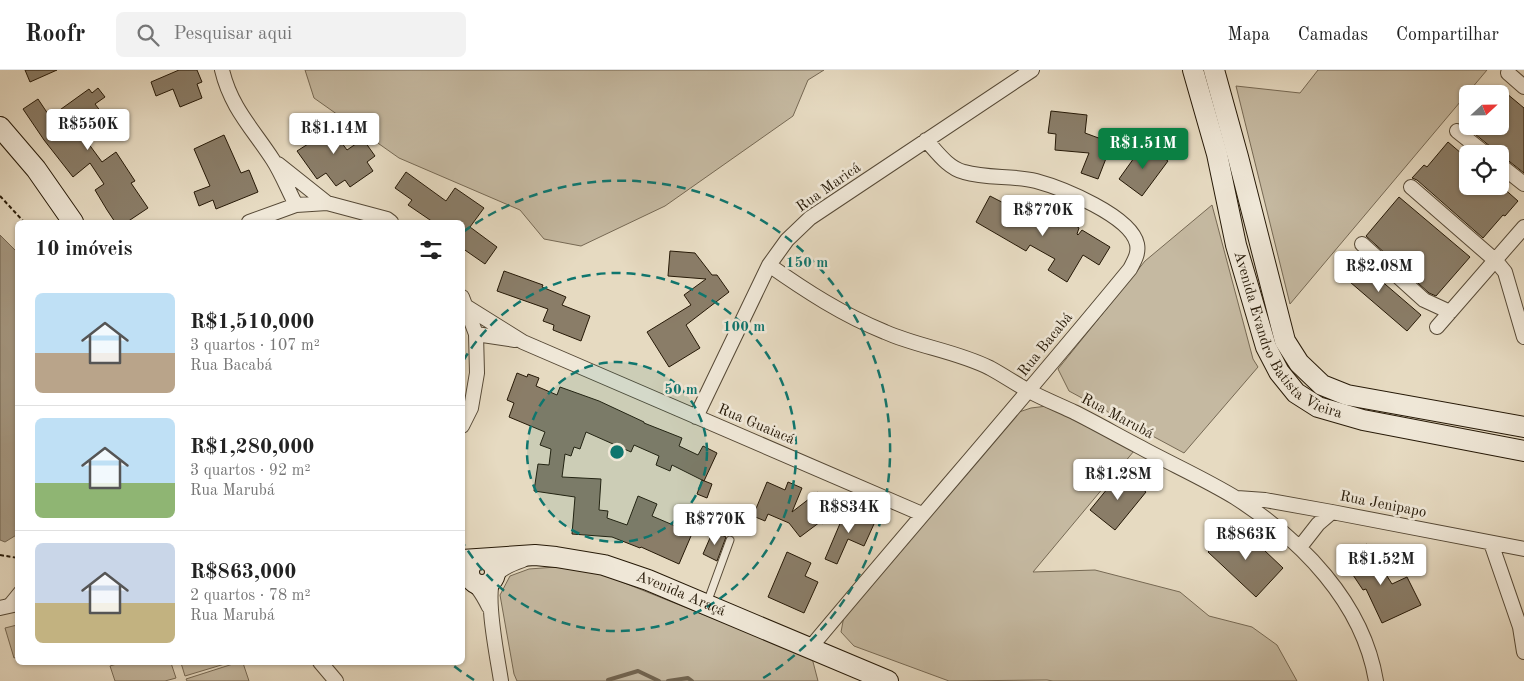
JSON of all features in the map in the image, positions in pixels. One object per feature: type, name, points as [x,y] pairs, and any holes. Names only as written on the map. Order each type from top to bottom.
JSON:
[{"type":"main road","name":"Avenida Evandro Batista Vieira","points":[[1193,70],[1217,154],[1235,241],[1266,347],[1279,372],[1296,393],[1318,407],[1363,420],[1524,451]]},
{"type":"main road","name":"Avenida Evandro Batista Vieira","points":[[1214,70],[1285,341],[1299,363],[1322,385],[1347,395],[1524,427]]},
{"type":"main road","points":[[3,132],[36,169],[72,220]]},
{"type":"main road","points":[[1235,241],[1258,235]]},
{"type":"main road","name":"Avenida Araçá","points":[[472,559],[535,555],[604,565],[648,580],[888,681]]},
{"type":"main road","points":[[472,559],[477,559],[471,564],[467,577],[479,585],[488,584],[496,573],[493,564],[486,559],[472,559]]},
{"type":"street","points":[[222,70],[242,118],[273,161],[296,205]]},
{"type":"street","name":"Rua Maricá","points":[[696,417],[769,265],[787,240],[810,218],[1032,70]]},
{"type":"street","points":[[1508,73],[1524,86]]},
{"type":"street","points":[[1457,131],[1475,145]]},
{"type":"street","name":"Rua Bacabá","points":[[810,648],[922,514],[1029,391],[1130,269],[1138,255],[1137,243],[1129,230],[1107,211],[1075,194],[1035,181],[962,172],[944,161],[926,140]]},
{"type":"street","points":[[273,161],[327,203]]},
{"type":"street","points":[[1509,172],[1524,184]]},
{"type":"street","points":[[1411,187],[1496,261],[1505,272],[1524,338]]},
{"type":"street","points":[[254,220],[296,205],[327,203],[388,220]]},
{"type":"street","points":[[1436,327],[1524,227]]},
{"type":"street","points":[[1362,244],[1424,300],[1450,312]]},
{"type":"street","name":"Rua Marubá","points":[[769,265],[808,292],[846,314],[886,333],[953,354],[989,368],[1029,391],[1073,412],[1235,498],[1300,547],[1332,582],[1355,620],[1373,664],[1376,681]]},
{"type":"street","points":[[465,302],[476,334],[477,373],[471,408],[465,420]]},
{"type":"street","name":"Rua Guaiacá","points":[[465,302],[523,342],[922,514]]},
{"type":"street","name":"Rua Guaiacá","points":[[476,334],[523,342]]},
{"type":"street","name":"Rua Jenipapo","points":[[1235,498],[1265,500],[1524,549]]},
{"type":"street","points":[[1300,547],[1318,524],[1332,512]]},
{"type":"street","points":[[1491,543],[1520,626],[1524,652]]},
{"type":"street","points":[[501,681],[491,609],[491,591],[494,578],[506,567],[535,555]]},
{"type":"street","points":[[467,577],[482,592],[491,609]]},
{"type":"street","points":[[323,665],[336,681]]},
{"type":"lane","points":[[706,605],[730,540]]},
{"type":"lane","points":[[7,606],[15,594]]},
{"type":"path","points":[[0,196],[22,220]]},
{"type":"path","points":[[0,555],[15,558]]},
{"type":"shaded area","points":[[305,70],[824,70],[808,80],[793,116],[665,206],[581,246],[544,239],[520,210],[399,158],[314,98]]},
{"type":"shaded area","points":[[1318,70],[1487,70],[1474,85],[1459,85],[1459,103],[1290,304],[1236,86],[1300,93]]},
{"type":"shaded area","points":[[1212,205],[1253,359],[1258,367],[1184,453],[1069,391],[1058,369],[1145,261]]},
{"type":"shaded area","points":[[0,235],[15,250],[15,536],[5,542],[0,540]]},
{"type":"shaded area","points":[[1047,406],[1134,451],[1033,572],[1095,570],[1180,592],[1209,616],[1252,627],[1277,645],[1297,681],[949,681],[854,646],[841,632],[844,616],[1016,413],[1031,408]]},
{"type":"shaded area","points":[[556,567],[602,574],[812,658],[818,681],[517,681],[514,674],[500,595],[510,576],[529,569]]},
{"type":"shaded area","points":[[15,626],[14,658],[5,628]]},
{"type":"shaded area","points":[[172,665],[176,678],[165,681],[115,681],[110,666]]},
{"type":"shaded area","points":[[182,665],[221,665],[185,676]]},
{"type":"shaded area","points":[[230,665],[244,665],[249,681],[187,681],[186,679]]},
{"type":"building","points":[[25,70],[57,70],[30,82]]},
{"type":"building","points":[[179,70],[197,70],[202,82],[197,84],[202,98],[180,107],[173,89],[156,96],[151,82]]},
{"type":"building","points":[[98,88],[105,97],[95,104],[111,125],[88,143],[102,162],[116,152],[135,181],[131,183],[148,208],[130,220],[114,220],[95,190],[104,184],[90,163],[73,177],[23,109],[38,99],[50,117],[89,89],[92,93]]},
{"type":"building","points":[[1509,96],[1524,108],[1524,173],[1509,161],[1509,145],[1489,145],[1476,135],[1509,135]]},
{"type":"building","points":[[1051,111],[1087,115],[1085,133],[1112,143],[1098,179],[1081,173],[1089,153],[1055,150],[1056,134],[1048,133]]},
{"type":"building","points":[[322,116],[347,150],[363,139],[375,156],[367,162],[373,171],[350,187],[345,180],[336,186],[326,173],[317,179],[297,151],[308,144],[298,129],[306,124],[307,126]]},
{"type":"building","points":[[224,135],[241,173],[249,170],[258,192],[216,209],[213,200],[199,206],[194,192],[210,186],[194,149]]},
{"type":"building","points":[[1448,142],[1459,151],[1459,195],[1509,195],[1509,193],[1518,201],[1483,238],[1417,180],[1412,178],[1424,165],[1427,167]]},
{"type":"building","points":[[1144,144],[1168,161],[1142,196],[1119,179]]},
{"type":"building","points":[[406,172],[446,201],[455,188],[484,208],[470,227],[497,247],[485,264],[465,250],[465,220],[430,220],[408,205],[412,200],[395,188]]},
{"type":"building","points":[[990,196],[1027,215],[1028,213],[1049,225],[1057,212],[1079,228],[1078,235],[1082,230],[1110,247],[1099,265],[1083,255],[1067,282],[1048,270],[1055,259],[1030,245],[1026,251],[976,222]]},
{"type":"building","points":[[1399,197],[1470,257],[1436,296],[1429,293],[1366,236]]},
{"type":"building","points":[[670,251],[695,253],[712,275],[717,275],[729,292],[686,325],[700,348],[669,367],[647,332],[691,305],[684,295],[706,279],[668,276]]},
{"type":"building","points":[[1350,254],[1421,315],[1407,331],[1336,270]]},
{"type":"building","points":[[504,271],[543,285],[542,287],[566,297],[562,305],[590,316],[581,341],[553,330],[554,325],[543,321],[548,309],[497,291]]},
{"type":"building","points":[[517,373],[527,377],[528,374],[539,378],[536,386],[557,395],[560,387],[599,401],[644,423],[682,438],[679,446],[698,455],[703,446],[717,453],[704,481],[672,465],[670,471],[656,465],[659,456],[634,445],[631,452],[586,432],[580,449],[574,447],[571,456],[565,454],[562,477],[601,479],[599,510],[608,511],[607,518],[627,525],[638,496],[657,504],[652,516],[680,528],[689,510],[700,515],[679,564],[641,547],[612,537],[572,534],[575,497],[534,491],[538,464],[549,465],[551,449],[540,445],[545,432],[509,417],[514,403],[507,400]]},
{"type":"building","points":[[1121,472],[1146,492],[1115,530],[1090,510]]},
{"type":"building","points":[[702,480],[712,484],[707,498],[697,494]]},
{"type":"building","points":[[767,482],[785,490],[788,482],[802,488],[792,512],[818,492],[834,514],[822,524],[820,522],[800,537],[789,523],[768,514],[765,521],[753,516]]},
{"type":"building","points":[[847,507],[864,514],[861,519],[874,524],[864,546],[848,539],[837,564],[825,559]]},
{"type":"building","points":[[1240,529],[1283,568],[1256,597],[1208,552],[1228,531],[1233,536]]},
{"type":"building","points":[[713,531],[726,537],[717,561],[703,554]]},
{"type":"building","points":[[1367,544],[1392,584],[1407,577],[1421,605],[1382,623],[1366,589],[1363,590],[1343,560]]},
{"type":"building","points":[[787,552],[811,563],[805,576],[818,582],[804,613],[768,597]]},
{"type":"waterway","points":[[608,680],[638,671],[659,681]]},
{"type":"waterway","points":[[668,681],[688,678],[692,681]]}]
